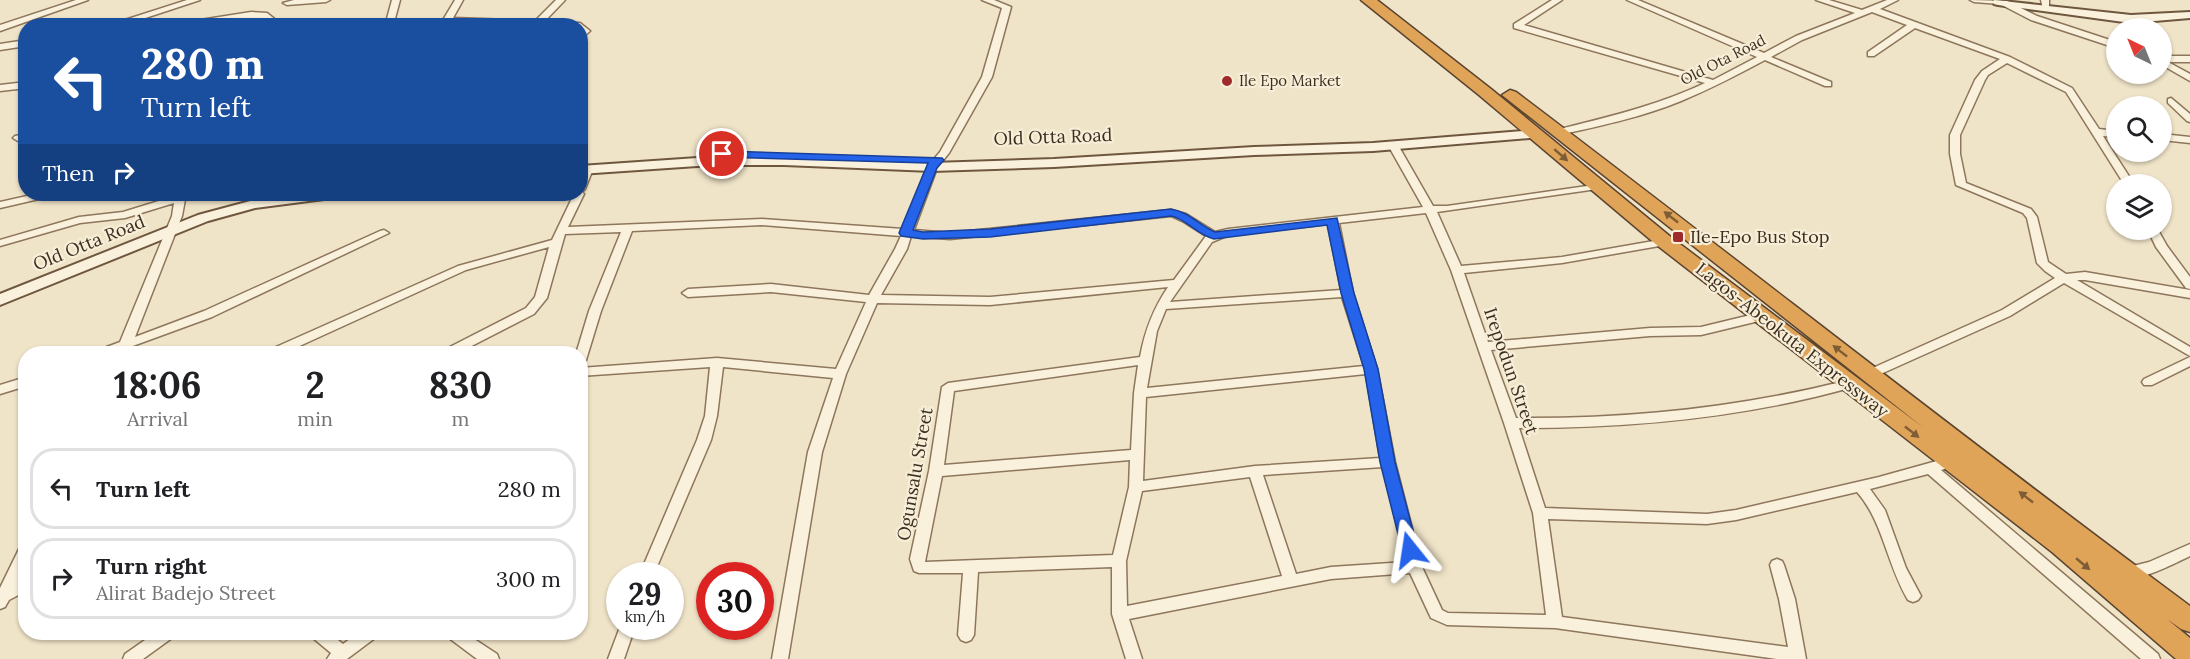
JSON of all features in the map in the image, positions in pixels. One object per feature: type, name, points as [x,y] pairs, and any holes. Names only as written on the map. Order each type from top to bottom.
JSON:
[{"type":"highway","name":"Lagos-Abeokuta Expressway","points":[[1368,0],[1531,130],[1665,242],[1951,462],[2071,543],[2126,573],[2190,621]]},
{"type":"highway","name":"Lagos-Abeokuta Expressway","points":[[1390,0],[1501,88],[1718,253],[1870,374],[2071,543],[2190,654]]},
{"type":"main road","points":[[2001,3],[2045,4],[2140,19],[2190,15]]},
{"type":"main road","name":"Old Otta Road","points":[[588,168],[712,160],[935,163],[1531,130]]},
{"type":"main road","points":[[935,163],[1054,163],[1254,151],[1393,146],[1531,130]]},
{"type":"main road","name":"Old Otta Road","points":[[0,300],[218,207],[247,201]]},
{"type":"main road","name":"Old Otta Road","points":[[0,295],[172,227],[254,204],[277,201]]},
{"type":"street","points":[[30,18],[84,0]]},
{"type":"street","points":[[136,18],[196,0]]},
{"type":"street","points":[[274,18],[288,2],[326,0]]},
{"type":"street","points":[[391,18],[396,0]]},
{"type":"street","points":[[448,18],[459,0]]},
{"type":"street","points":[[543,18],[561,0]]},
{"type":"street","points":[[780,659],[815,452],[840,374],[873,299],[901,249],[905,233],[935,163],[987,77],[1007,7],[986,0]]},
{"type":"street","points":[[1558,0],[1517,26],[1715,83]]},
{"type":"street","points":[[1632,0],[1828,84]]},
{"type":"street","points":[[1820,0],[1914,24],[2007,59],[2069,90],[2123,174]]},
{"type":"street","name":"Old Ota Road","points":[[1559,132],[1630,116],[1676,100],[1715,83],[1798,38],[1894,0]]},
{"type":"street","points":[[1974,0],[2001,3],[2034,18],[2106,42]]},
{"type":"street","points":[[228,18],[264,15],[266,18]]},
{"type":"street","points":[[0,28],[18,22]]},
{"type":"street","points":[[1871,54],[1914,24]]},
{"type":"street","points":[[0,47],[18,44]]},
{"type":"street","points":[[2007,59],[1985,73],[1957,127],[1955,154],[1958,180],[1966,189],[2027,211],[2032,217],[2043,263],[2063,278],[2190,352]]},
{"type":"street","points":[[2172,60],[2190,59]]},
{"type":"street","points":[[2172,67],[2190,78]]},
{"type":"street","points":[[0,88],[18,86]]},
{"type":"street","points":[[2172,102],[2190,119]]},
{"type":"street","points":[[2097,132],[2106,133]]},
{"type":"street","points":[[2172,138],[2190,140]]},
{"type":"street","name":"Irepodun Street","points":[[1393,146],[1430,209],[1457,270],[1485,346],[1540,513],[1555,622]]},
{"type":"street","points":[[289,346],[462,268],[559,236],[628,228],[762,222],[931,236],[990,233],[1171,213],[1181,214],[1201,230],[1214,236],[1493,203],[1597,186]]},
{"type":"street","points":[[0,205],[18,201]]},
{"type":"street","points":[[0,243],[79,220],[109,218],[125,214],[165,201]]},
{"type":"street","points":[[124,346],[177,216],[179,201]]},
{"type":"street","points":[[462,346],[530,311],[537,305],[559,236],[576,201]]},
{"type":"street","points":[[1333,221],[1347,293],[1371,369],[1388,462],[1415,567],[1436,614],[1442,618],[1555,622],[1798,657],[1787,599],[1777,565]]},
{"type":"street","points":[[584,346],[595,311],[628,228]]},
{"type":"street","points":[[130,346],[208,314],[384,232]]},
{"type":"street","points":[[1134,659],[1120,614],[1119,561],[1136,487],[1140,393],[1145,360],[1151,331],[1161,306],[1203,246],[1214,236]]},
{"type":"street","points":[[2158,240],[2190,285]]},
{"type":"street","points":[[1457,270],[1562,260],[1665,242]]},
{"type":"street","points":[[1870,374],[1995,319],[2063,278],[2085,276],[2190,294]]},
{"type":"street","points":[[688,292],[771,288],[873,299],[1006,300],[1177,283]]},
{"type":"street","points":[[1161,306],[1347,293]]},
{"type":"street","points":[[1485,346],[1650,332],[1701,331],[1763,316]]},
{"type":"street","name":"Ogunsalu Street","points":[[971,568],[920,567],[917,559],[936,471],[948,387],[1145,360]]},
{"type":"street","points":[[588,371],[717,362],[840,374]]},
{"type":"street","points":[[652,562],[704,440],[711,416],[717,362]]},
{"type":"street","points":[[2148,382],[2190,362]]},
{"type":"street","points":[[1140,393],[1371,369]]},
{"type":"street","points":[[0,390],[18,384]]},
{"type":"street","points":[[1511,423],[1606,423],[1682,417],[1769,403],[1849,384]]},
{"type":"street","points":[[936,471],[1136,455]]},
{"type":"street","points":[[1136,487],[1255,471],[1388,462]]},
{"type":"street","points":[[1540,513],[1707,519],[1765,510],[1951,462]]},
{"type":"street","points":[[1930,468],[2152,659]]},
{"type":"street","points":[[1255,471],[1290,580]]},
{"type":"street","points":[[1859,486],[1878,508],[1899,574],[1913,596]]},
{"type":"street","points":[[2126,573],[2152,567],[2190,550]]},
{"type":"street","points":[[966,635],[971,568],[1119,561]]},
{"type":"street","points":[[2,600],[18,566]]},
{"type":"street","points":[[1120,614],[1331,573],[1415,567]]},
{"type":"street","points":[[2,600],[18,589]]},
{"type":"street","points":[[131,659],[157,640]]},
{"type":"street","points":[[324,640],[339,656],[361,640]]},
{"type":"street","points":[[463,640],[491,659]]},
{"type":"street","points":[[616,659],[623,640]]},
{"type":"place","name":"Ile Epo Market","points":[[1227,81]]},
{"type":"place","name":"Ile-Epo Bus Stop","points":[[1678,237]]},
{"type":"route","points":[[722,154],[938,160],[932,166],[905,233],[931,236],[990,233],[1171,213],[1181,214],[1201,230],[1214,236],[1228,232],[1333,221],[1347,293],[1371,369],[1388,462],[1410,550]]}]
